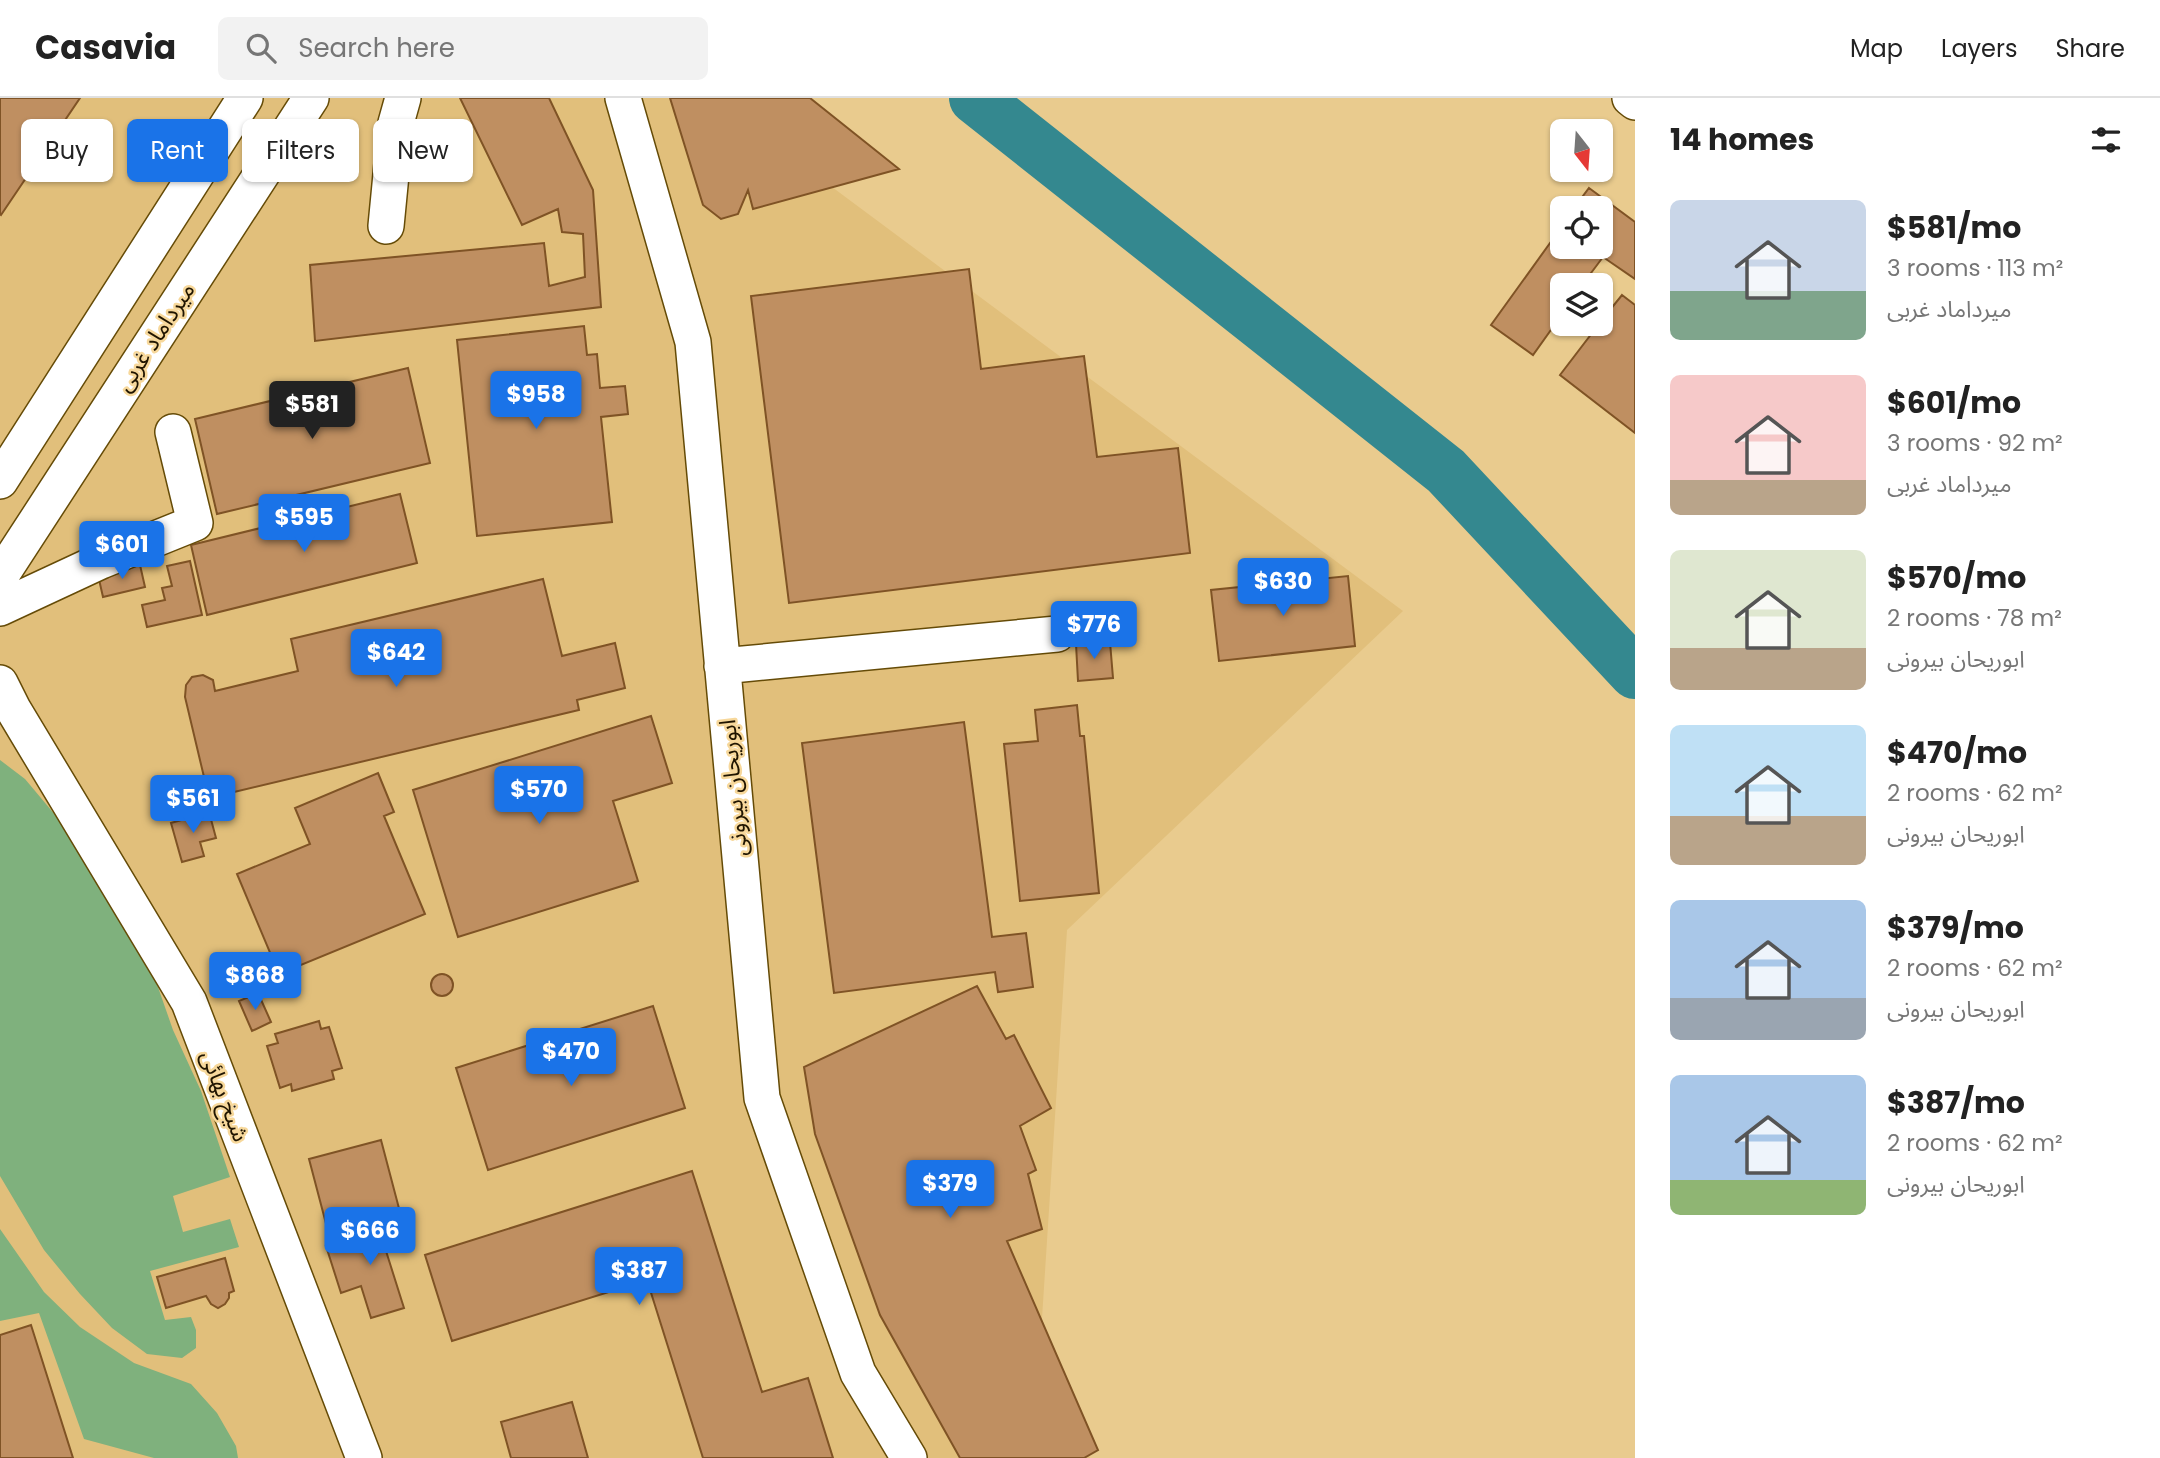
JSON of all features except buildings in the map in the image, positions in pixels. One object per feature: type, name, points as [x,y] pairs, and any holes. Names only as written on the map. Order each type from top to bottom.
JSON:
[{"type":"street","points":[[0,481],[245,98]]},
{"type":"street","name":"میرداماد غربی","points":[[0,577],[311,98]]},
{"type":"street","points":[[386,226],[396,123],[403,98]]},
{"type":"street","name":"ابوریحان بیرونی","points":[[623,98],[693,342],[762,1098],[858,1373],[909,1458]]},
{"type":"street","points":[[1630,98],[1635,102]]},
{"type":"street","points":[[0,608],[101,561],[195,523],[173,432]]},
{"type":"street","points":[[722,666],[1057,635]]},
{"type":"street","name":"شیخ بهائی","points":[[0,682],[13,709],[189,1002],[364,1458]]},
{"type":"shaded area","points":[[0,98],[712,98],[1403,611],[1067,930],[1041,1334],[1090,1458],[0,1458]]},
{"type":"green space","points":[[0,760],[25,779],[77,841],[152,970],[173,1030],[201,1091],[230,1177],[173,1196],[183,1232],[230,1219],[239,1247],[150,1271],[165,1320],[191,1317],[196,1330],[196,1348],[182,1358],[147,1354],[112,1328],[44,1250],[0,1176]]},
{"type":"green space","points":[[0,1229],[44,1292],[80,1327],[134,1363],[191,1384],[217,1413],[236,1446],[238,1458],[154,1458],[84,1439],[39,1313],[0,1321]]},
{"type":"waterway","points":[[975,98],[1446,471],[1635,673]]}]
